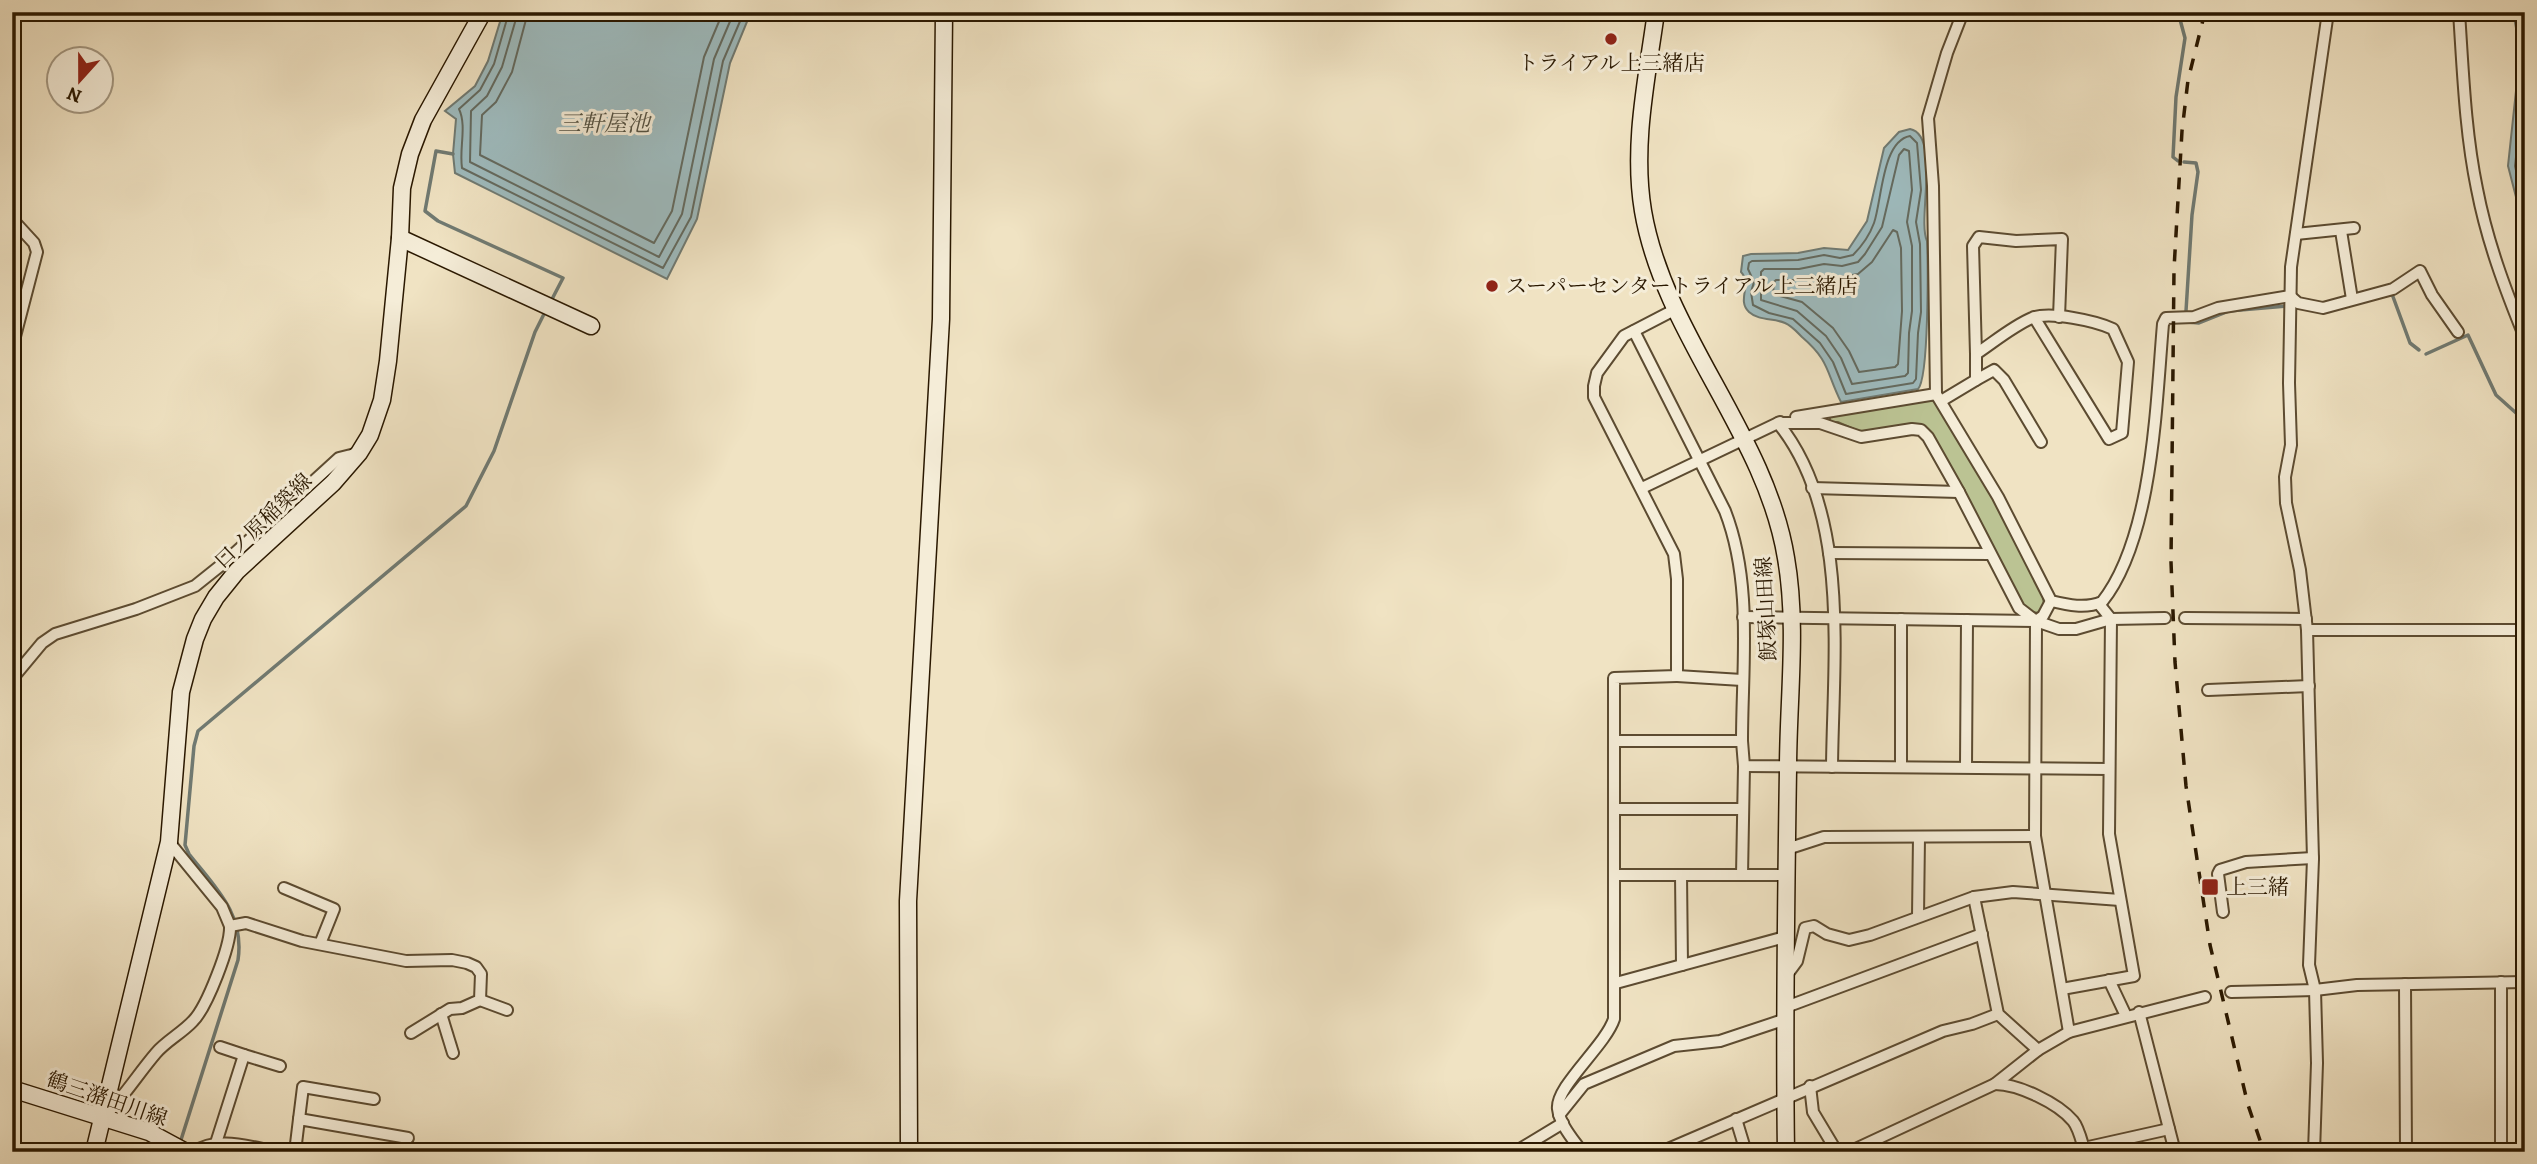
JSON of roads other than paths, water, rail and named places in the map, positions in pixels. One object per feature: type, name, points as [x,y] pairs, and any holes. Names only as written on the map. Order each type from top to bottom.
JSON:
[{"type":"main road","name":"口ノ原稲築線","points":[[94,1152],[169,842],[181,692],[186,666],[203,619],[237,571],[333,483],[359,453],[370,435],[382,400],[400,238],[402,188],[410,153],[422,120],[483,12]]},
{"type":"main road","points":[[909,1152],[908,901],[941,319],[944,12]]},
{"type":"main road","name":"飯塚山田線","points":[[1656,12],[1641,117],[1639,164],[1643,212],[1655,255],[1676,309],[1769,494],[1787,559],[1791,618],[1785,937],[1786,1152]]},
{"type":"main road","points":[[400,238],[591,326]]},
{"type":"main road","name":"鶴三潴田川線","points":[[12,1089],[149,1132],[186,1152]]},
{"type":"street","points":[[1963,12],[1947,52],[1928,118],[1933,186],[1939,398],[1998,497],[2051,601]]},
{"type":"street","points":[[2314,1152],[2317,1063],[2315,990],[2309,965],[2313,858],[2309,686],[2300,570],[2286,503],[2285,477],[2291,444],[2290,303],[2296,234],[2328,12]]},
{"type":"street","points":[[2459,12],[2466,115],[2476,188],[2499,272],[2525,338]]},
{"type":"street","points":[[12,219],[34,243],[37,252],[12,348]]},
{"type":"street","points":[[2296,234],[2354,228]]},
{"type":"street","points":[[2342,231],[2352,299]]},
{"type":"street","points":[[1976,380],[1973,247],[1979,237],[2016,241],[2062,239],[2059,317]]},
{"type":"street","points":[[2051,601],[2075,606],[2099,604],[2106,597],[2124,560],[2144,494],[2153,443],[2163,324],[2166,318],[2187,317],[2218,309],[2290,303],[2323,308],[2393,289],[2420,271],[2432,295],[2458,332]]},
{"type":"street","points":[[1676,309],[1624,337],[1597,373],[1594,397],[1674,554],[1677,579],[1677,676]]},
{"type":"street","points":[[1976,354],[2034,317],[2059,317],[2100,323],[2113,329],[2128,362],[2122,433],[2109,439],[2034,317]]},
{"type":"street","points":[[1634,331],[1725,511],[1735,537],[1744,596],[1742,875]]},
{"type":"street","points":[[1642,488],[1778,422],[1800,416],[1939,398],[1994,370],[2004,380],[2041,442]]},
{"type":"street","points":[[1778,422],[1789,436],[1812,488],[1829,553],[1834,618],[1832,766]]},
{"type":"street","points":[[1778,422],[1820,423],[1861,437],[1921,430],[1928,437],[1959,492],[2019,608],[2036,621],[2059,629],[2076,629],[2110,619],[2165,618]]},
{"type":"street","points":[[12,679],[42,643],[55,634],[136,609],[195,586],[339,458],[359,453]]},
{"type":"street","points":[[1812,488],[1959,492]]},
{"type":"street","points":[[1829,553],[1990,554]]},
{"type":"street","points":[[1743,617],[2036,621],[2043,616],[2051,601]]},
{"type":"street","points":[[2062,989],[2134,976],[2109,834],[2110,619],[2099,604]]},
{"type":"street","points":[[2185,618],[2525,631]]},
{"type":"street","points":[[1901,619],[1901,766]]},
{"type":"street","points":[[1966,766],[1967,620]]},
{"type":"street","points":[[2036,621],[2035,836],[2069,1032]]},
{"type":"street","points":[[1582,1152],[1561,1119],[1557,1106],[1561,1092],[1610,1033],[1614,1020],[1614,678],[1677,676],[1742,680]]},
{"type":"street","points":[[2208,690],[2309,686]]},
{"type":"street","points":[[1614,741],[1742,741]]},
{"type":"street","points":[[1744,766],[2109,769]]},
{"type":"street","points":[[1615,809],[1743,809]]},
{"type":"street","points":[[1918,916],[1919,836]]},
{"type":"street","points":[[1787,849],[1825,837],[2035,836]]},
{"type":"street","points":[[102,1119],[121,1101],[157,1052],[196,1019],[212,988],[228,941],[230,926],[222,907],[169,842]]},
{"type":"street","points":[[2224,912],[2218,874],[2220,870],[2246,862],[2313,858]]},
{"type":"street","points":[[1615,875],[1787,875]]},
{"type":"street","points":[[1681,875],[1682,965]]},
{"type":"street","points":[[284,888],[334,909],[320,944]]},
{"type":"street","points":[[1785,977],[1797,961],[1805,928],[1814,926],[1828,934],[1849,940],[1870,935],[1974,897],[2013,892],[2120,900]]},
{"type":"street","points":[[1974,897],[1998,1014],[2038,1050]]},
{"type":"street","points":[[230,926],[246,923],[302,941],[406,961],[467,962],[481,974],[480,1000]]},
{"type":"street","points":[[1515,1152],[1561,1119],[1584,1084],[1674,1046],[1720,1041],[1982,934]]},
{"type":"street","points":[[1616,983],[1785,937]]},
{"type":"street","points":[[2109,980],[2126,1016]]},
{"type":"street","points":[[2501,982],[2501,1152]]},
{"type":"street","points":[[2231,992],[2315,990],[2357,985],[2525,982]]},
{"type":"street","points":[[2405,984],[2406,1152]]},
{"type":"street","points":[[1849,1152],[1995,1084],[2038,1050],[2069,1032],[2205,996]]},
{"type":"street","points":[[411,1032],[450,1009],[462,1008],[480,1000],[507,1010]]},
{"type":"street","points":[[2140,1012],[2175,1152]]},
{"type":"street","points":[[441,1014],[453,1053]]},
{"type":"street","points":[[1669,1150],[1810,1086],[1943,1031],[1998,1014]]},
{"type":"street","points":[[220,1047],[281,1066]]},
{"type":"street","points":[[216,1143],[244,1055]]},
{"type":"street","points":[[1995,1084],[2011,1086],[2056,1107],[2074,1122],[2085,1150],[2169,1129]]},
{"type":"street","points":[[1810,1086],[1814,1112],[1837,1152]]},
{"type":"street","points":[[295,1152],[303,1087],[374,1099]]},
{"type":"street","points":[[299,1119],[408,1138]]},
{"type":"street","points":[[1736,1119],[1746,1152]]},
{"type":"street","points":[[194,1152],[204,1144],[216,1143],[280,1152]]},
{"type":"water","name":"三軒屋池","points":[[503,12],[751,12],[730,63],[697,219],[667,279],[455,173],[453,154],[456,119],[445,111],[475,86],[488,61]]},
{"type":"water","points":[[2513,12],[2525,12],[2525,232],[2508,166],[2519,44]]},
{"type":"water","points":[[1910,129],[1919,135],[1926,162],[1924,215],[1927,241],[1927,320],[1922,380],[1918,389],[1841,402],[1823,360],[1811,345],[1788,324],[1757,317],[1745,307],[1745,282],[1741,272],[1743,256],[1798,253],[1824,248],[1848,250],[1867,221],[1884,148],[1899,132]]},
{"type":"waterway","points":[[2178,12],[2185,38],[2176,97],[2173,157],[2178,161]]},
{"type":"waterway","points":[[453,154],[436,151],[425,211],[438,221],[563,278],[550,303]]},
{"type":"waterway","points":[[2184,162],[2196,163],[2198,172],[2192,215],[2187,322],[2199,323],[2229,311],[2287,306]]},
{"type":"waterway","points":[[2390,295],[2392,294],[2410,343],[2419,350]]},
{"type":"waterway","points":[[180,1143],[238,960],[239,944],[237,929],[226,902],[185,845],[194,746],[198,731],[466,506],[494,451],[535,332],[546,310]]},
{"type":"waterway","points":[[2426,354],[2468,335],[2496,395],[2525,421]]},
{"type":"railway","points":[[2205,12],[2188,80],[2182,131],[2174,269],[2171,562],[2175,662],[2186,786],[2210,945],[2248,1105],[2264,1152]]},
{"type":"place","name":"トライアル上三緒店","points":[[1611,39]]},
{"type":"place","name":"スーパーセンタートライアル上三緒店","points":[[1492,286]]},
{"type":"place","name":"上三緒","points":[[2210,887]]}]
